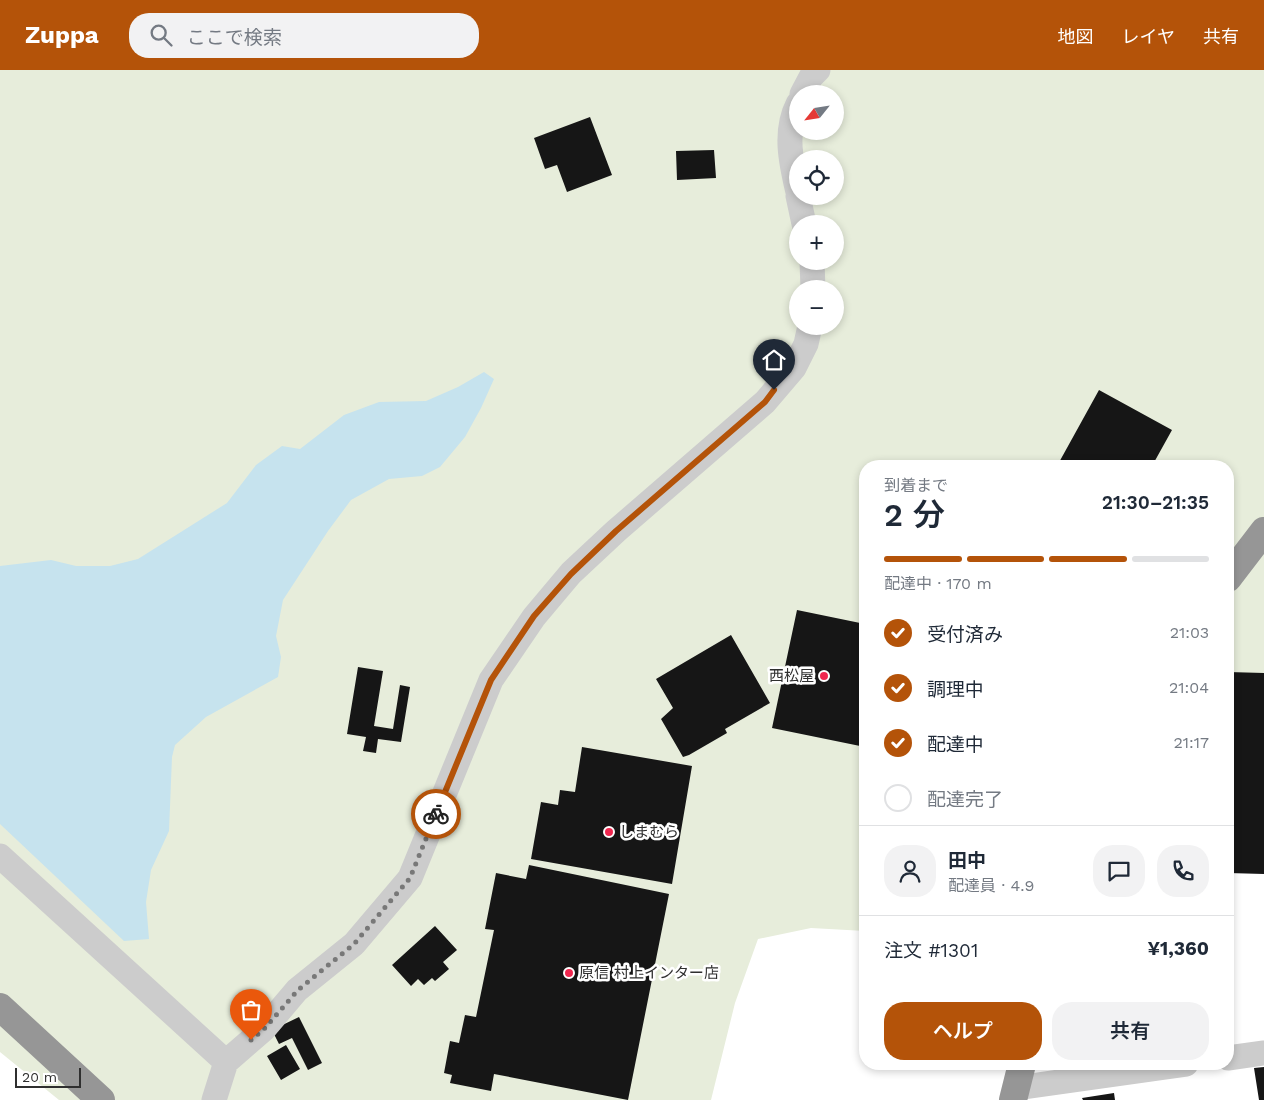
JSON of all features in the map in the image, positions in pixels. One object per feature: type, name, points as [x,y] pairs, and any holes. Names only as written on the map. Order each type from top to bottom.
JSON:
[{"type":"highway","points":[[1234,570],[1264,531]]},
{"type":"highway","points":[[0,1008],[93,1094]]},
{"type":"street","points":[[807,85],[818,70]]},
{"type":"street","points":[[214,1100],[226,1062],[264,1029],[298,990],[354,944],[410,878],[491,680],[534,616],[571,574],[616,531],[765,402],[794,368],[806,344],[808,335]]},
{"type":"street","points":[[0,856],[226,1062]]},
{"type":"street","points":[[1234,1057],[1264,1053]]},
{"type":"street","points":[[1017,1084],[1135,1070]]},
{"type":"green space","points":[[0,70],[1264,70],[1264,725],[1234,735],[1234,460],[859,460],[859,931],[811,928],[758,939],[735,1003],[711,1100],[59,1100],[0,1052]]},
{"type":"water","points":[[484,372],[494,379],[481,408],[465,437],[440,467],[422,476],[389,479],[351,500],[328,531],[283,600],[276,636],[281,657],[278,677],[206,717],[175,745],[172,757],[169,831],[151,870],[146,902],[149,939],[124,941],[0,824],[0,566],[51,560],[76,566],[110,566],[138,559],[227,503],[256,465],[282,446],[300,449],[344,415],[379,402],[426,401],[458,387]]},
{"type":"building","points":[[590,117],[612,175],[567,192],[557,165],[545,169],[534,138]]},
{"type":"building","points":[[714,150],[716,178],[677,180],[676,151]]},
{"type":"building","points":[[1099,390],[1172,430],[1155,460],[1060,460]]},
{"type":"building","name":"西松屋","points":[[797,610],[859,623],[859,746],[772,728]]},
{"type":"building","points":[[731,635],[770,703],[725,729],[727,733],[683,757],[661,719],[673,708],[656,679]]},
{"type":"building","points":[[358,667],[383,671],[374,726],[393,729],[400,685],[410,687],[401,742],[378,739],[376,753],[363,751],[366,737],[347,734]]},
{"type":"building","points":[[1234,672],[1264,673],[1264,874],[1234,873]]},
{"type":"building","name":"しまむら","points":[[582,747],[692,766],[672,884],[531,859],[541,802],[558,805],[560,790],[575,792]]},
{"type":"building","name":"原信 村上インター店","points":[[529,865],[669,894],[628,1100],[494,1074],[491,1091],[450,1083],[452,1075],[444,1073],[450,1041],[459,1043],[465,1015],[476,1017],[494,930],[485,929],[496,873],[526,879]]},
{"type":"building","points":[[435,926],[457,950],[443,962],[449,969],[435,981],[432,978],[424,985],[418,979],[411,986],[392,965]]},
{"type":"building","points":[[299,1017],[322,1063],[308,1070],[292,1038],[279,1044],[272,1030]]},
{"type":"building","points":[[286,1045],[300,1069],[281,1080],[267,1056]]},
{"type":"building","points":[[1264,1067],[1264,1100],[1259,1100],[1254,1068]]},
{"type":"building","points":[[1114,1093],[1115,1100],[1083,1100],[1082,1098]]},
{"type":"way so far","points":[[251,1040],[264,1029],[298,990],[354,944],[410,878],[436,814]]},
{"type":"place","name":"西松屋","points":[[824,676]]},
{"type":"place","name":"しまむら","points":[[609,832]]},
{"type":"place","name":"原信 村上インター店","points":[[569,973]]},
{"type":"route","points":[[436,814],[491,680],[534,616],[571,574],[616,531],[765,402],[774,390]]}]
